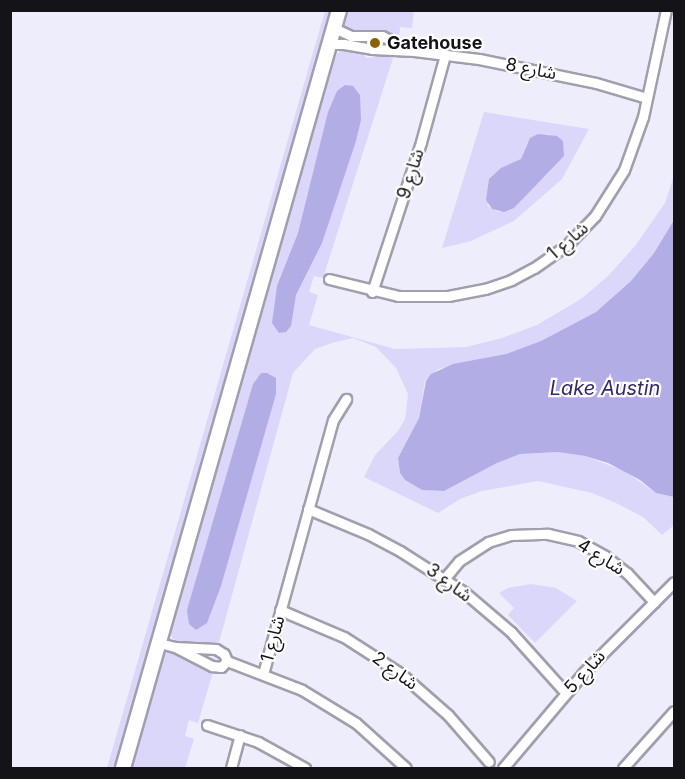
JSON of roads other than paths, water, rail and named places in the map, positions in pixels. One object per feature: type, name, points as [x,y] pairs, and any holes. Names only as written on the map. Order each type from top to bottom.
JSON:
[{"type":"street","points":[[123,768],[339,10]]},
{"type":"street","name":"شارع 1","points":[[329,279],[372,292],[423,298],[472,292],[511,280],[548,259],[583,230],[616,186],[631,154],[647,98],[666,10]]},
{"type":"street","name":"شارع 8","points":[[334,28],[351,36],[378,35],[414,51]]},
{"type":"street","points":[[366,35],[364,47],[367,52],[377,56],[386,51],[389,39]]},
{"type":"street","points":[[329,44],[364,47]]},
{"type":"street","name":"شارع 8","points":[[386,51],[445,54],[554,74],[647,98]]},
{"type":"street","name":"شارع 9","points":[[372,292],[421,142],[445,54]]},
{"type":"street","name":"شارع 1","points":[[263,674],[333,420],[346,399]]},
{"type":"street","name":"شارع 3","points":[[308,509],[368,534],[444,579],[511,632],[566,693]]},
{"type":"street","name":"شارع 4","points":[[444,579],[459,561],[488,542],[511,535],[548,534],[578,541],[605,556],[627,573],[654,602]]},
{"type":"street","name":"شارع 5","points":[[503,768],[566,693],[675,582]]},
{"type":"street","name":"شارع 2","points":[[280,610],[344,637],[400,673],[440,708],[489,762]]},
{"type":"street","points":[[159,643],[175,647],[204,647],[222,652],[228,661],[302,690],[338,711],[372,736],[406,768]]},
{"type":"street","points":[[175,647],[218,667],[228,661]]},
{"type":"street","points":[[201,661],[199,653],[204,647]]},
{"type":"street","points":[[624,768],[675,711]]},
{"type":"street","points":[[207,725],[240,735],[281,753],[305,768]]},
{"type":"street","points":[[231,768],[240,735]]},
{"type":"water","points":[[345,85],[353,86],[360,95],[361,120],[356,141],[322,243],[296,295],[291,326],[286,332],[279,333],[272,323],[277,286],[298,233],[328,112],[337,91]]},
{"type":"water","points":[[538,134],[557,136],[563,141],[564,156],[514,208],[504,212],[492,209],[486,200],[489,179],[501,168],[521,159],[530,138]]},
{"type":"water","name":"Lake Austin","points":[[674,220],[674,497],[656,493],[640,480],[608,463],[585,456],[558,452],[520,454],[497,463],[444,491],[422,490],[405,480],[400,473],[398,458],[419,418],[426,381],[431,374],[453,364],[506,354],[541,341],[596,312],[631,281],[654,253]]},
{"type":"water","points":[[261,373],[267,373],[276,378],[276,394],[221,586],[207,623],[196,630],[189,624],[187,610],[253,384]]},
{"type":"place","name":"Gatehouse","points":[[375,43]]}]
